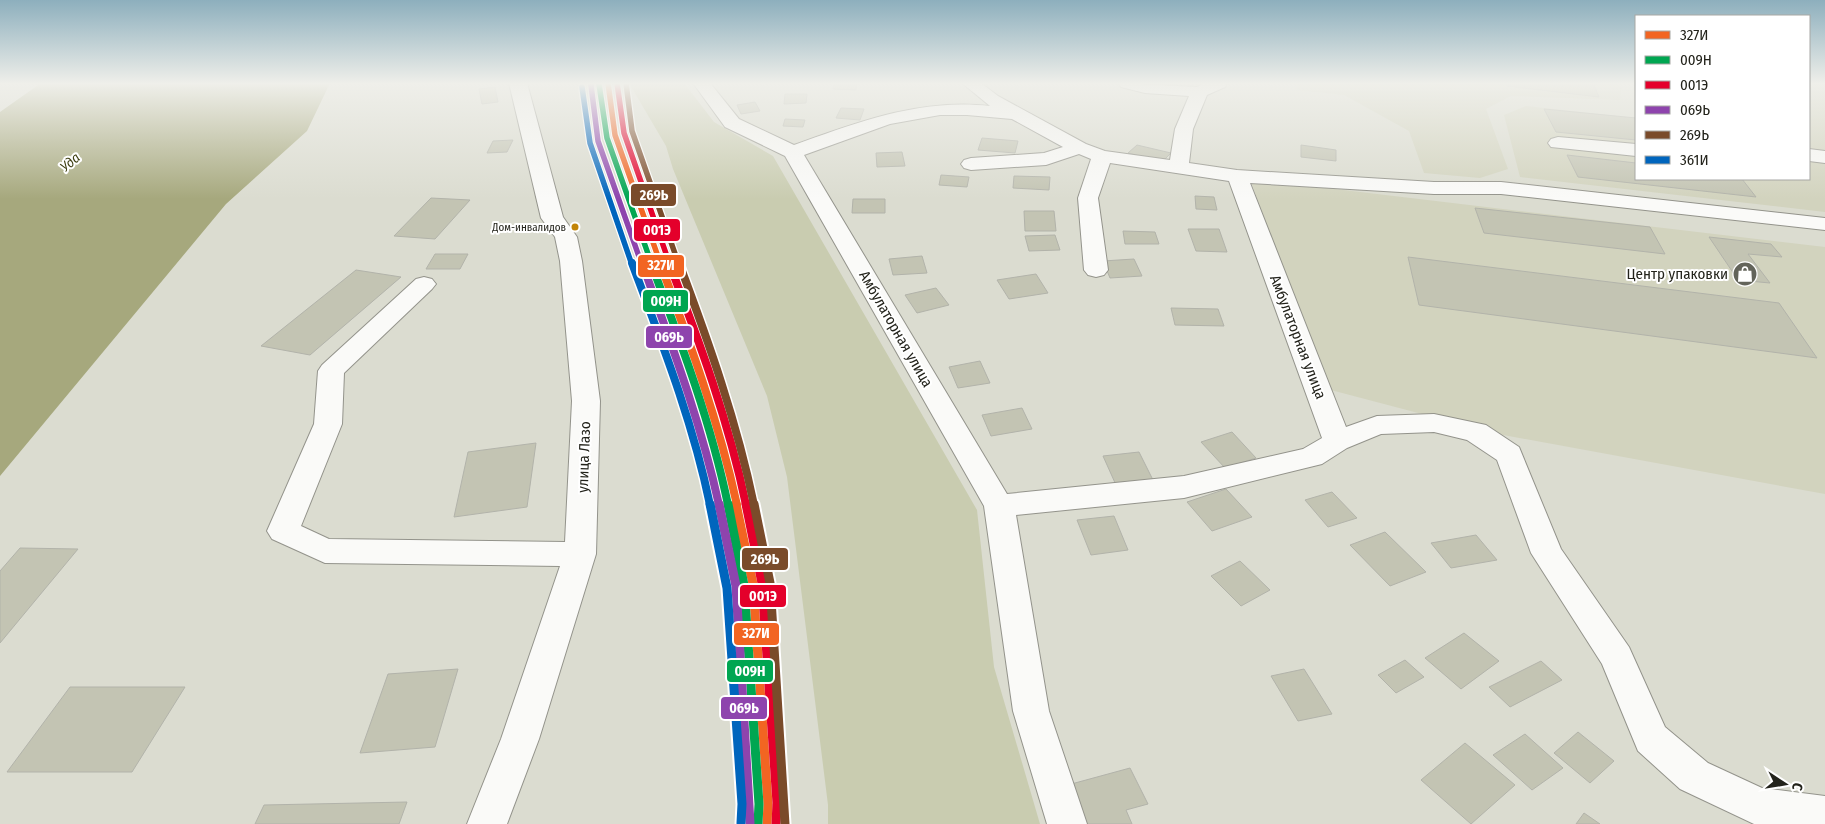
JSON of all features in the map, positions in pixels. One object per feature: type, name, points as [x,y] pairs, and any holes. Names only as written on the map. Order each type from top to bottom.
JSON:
[{"type":"street","name":"улица Лазо","points":[[487,824],[520,739],[580,554],[586,401],[576,296],[566,237],[552,218],[528,121]]},
{"type":"street","points":[[731,121],[793,152],[880,121]]},
{"type":"street","points":[[1030,121],[1078,148],[1102,156],[1237,176],[1434,188],[1501,188],[1825,224]]},
{"type":"street","points":[[1178,168],[1184,129],[1187,121]]},
{"type":"street","points":[[1558,142],[1635,150]]},
{"type":"street","points":[[971,164],[1046,159],[1078,148]]},
{"type":"street","name":"Амбулаторная улица","points":[[793,152],[999,506],[1031,711],[1067,824]]},
{"type":"street","points":[[1810,155],[1825,157]]},
{"type":"street","points":[[1096,270],[1088,198],[1102,156]]},
{"type":"street","name":"Амбулаторная улица","points":[[1237,176],[1337,441]]},
{"type":"street","points":[[424,284],[331,371],[328,424],[283,531],[326,550],[580,554]]},
{"type":"street","points":[[999,506],[1184,487],[1312,457],[1337,441],[1378,425],[1434,423],[1476,432],[1509,454],[1546,553],[1617,656],[1651,739],[1694,776],[1759,806],[1825,814]]},
{"type":"shaded area","points":[[652,121],[714,121],[773,156],[977,510],[994,667],[1040,824],[828,824],[828,805],[787,477],[767,396],[673,169],[666,146]]},
{"type":"shaded area","points":[[1392,121],[1491,121],[1508,169],[1480,178],[1424,173],[1409,131]]},
{"type":"shaded area","points":[[1506,121],[1635,121],[1635,180],[1810,180],[1810,121],[1825,121],[1825,212],[1520,177]]},
{"type":"shaded area","points":[[1250,179],[1825,247],[1825,494],[1498,434],[1327,389]]},
{"type":"water","name":"Уда","points":[[0,121],[312,121],[307,131],[226,204],[0,476]]},
{"type":"building","points":[[784,121],[805,121],[803,127],[783,126]]},
{"type":"building","points":[[1550,121],[1635,121],[1635,140],[1556,132]]},
{"type":"building","points":[[982,138],[1018,141],[1015,153],[978,150]]},
{"type":"building","points":[[513,140],[507,152],[487,153],[493,141]]},
{"type":"building","points":[[1137,145],[1171,153],[1162,162],[1128,153]]},
{"type":"building","points":[[1301,145],[1336,150],[1336,161],[1301,157]]},
{"type":"building","points":[[902,152],[905,166],[877,167],[876,153]]},
{"type":"building","points":[[1567,155],[1635,163],[1635,180],[1743,180],[1756,197],[1578,177]]},
{"type":"building","points":[[941,175],[969,177],[967,187],[939,185]]},
{"type":"building","points":[[1014,176],[1050,177],[1049,190],[1013,188]]},
{"type":"building","points":[[1195,196],[1214,197],[1217,210],[1196,209]]},
{"type":"building","points":[[431,198],[470,200],[435,239],[394,236]]},
{"type":"building","points":[[853,199],[885,199],[885,213],[852,213]]},
{"type":"building","points":[[1475,208],[1650,227],[1665,254],[1484,233]]},
{"type":"building","points":[[1024,211],[1054,211],[1056,231],[1025,231]]},
{"type":"building","points":[[1188,229],[1219,229],[1227,252],[1196,251]]},
{"type":"building","points":[[1123,231],[1155,232],[1159,244],[1125,244]]},
{"type":"building","points":[[1055,235],[1060,250],[1029,251],[1025,236]]},
{"type":"building","points":[[1709,237],[1771,244],[1782,257],[1748,254],[1770,283],[1738,280]]},
{"type":"building","points":[[435,254],[468,254],[460,269],[426,269]]},
{"type":"building","points":[[922,256],[927,273],[893,275],[889,259]]},
{"type":"building","points":[[1408,257],[1779,303],[1817,358],[1419,305]]},
{"type":"building","points":[[1134,259],[1142,276],[1110,278],[1103,261]]},
{"type":"building","points":[[356,270],[401,277],[310,355],[261,346]]},
{"type":"building","points":[[1036,274],[1048,293],[1009,299],[997,280]]},
{"type":"building","points":[[936,288],[949,305],[917,313],[905,295]]},
{"type":"building","points":[[1171,308],[1218,309],[1224,326],[1175,325]]},
{"type":"building","points":[[980,361],[990,383],[958,388],[949,367]]},
{"type":"building","points":[[1022,408],[1032,429],[991,436],[982,415]]},
{"type":"building","points":[[1232,432],[1256,458],[1225,468],[1201,442]]},
{"type":"building","points":[[536,443],[527,507],[454,517],[468,452]]},
{"type":"building","points":[[1139,452],[1153,480],[1116,485],[1103,456]]},
{"type":"building","points":[[1226,489],[1252,517],[1212,531],[1187,502]]},
{"type":"building","points":[[1332,492],[1357,518],[1328,527],[1305,500]]},
{"type":"building","points":[[1114,516],[1128,550],[1091,555],[1077,520]]},
{"type":"building","points":[[1385,532],[1426,572],[1390,586],[1350,545]]},
{"type":"building","points":[[1476,535],[1497,560],[1451,568],[1431,543]]},
{"type":"building","points":[[20,548],[78,549],[0,643],[0,571]]},
{"type":"building","points":[[1240,561],[1270,590],[1241,606],[1211,576]]},
{"type":"building","points":[[1464,633],[1499,661],[1461,689],[1425,658]]},
{"type":"building","points":[[1405,660],[1424,677],[1396,693],[1378,675]]},
{"type":"building","points":[[1541,661],[1562,680],[1510,707],[1489,687]]},
{"type":"building","points":[[458,669],[435,747],[360,753],[388,674]]},
{"type":"building","points":[[1304,669],[1332,714],[1298,721],[1271,676]]},
{"type":"building","points":[[70,687],[185,687],[132,772],[7,772]]},
{"type":"building","points":[[1578,732],[1614,761],[1590,783],[1554,753]]},
{"type":"building","points":[[1525,734],[1563,768],[1532,790],[1493,755]]},
{"type":"building","points":[[1465,743],[1515,785],[1471,824],[1421,780]]},
{"type":"building","points":[[1130,768],[1148,804],[1126,810],[1132,824],[1080,824],[1064,786]]},
{"type":"building","points":[[407,802],[399,824],[255,824],[264,805]]},
{"type":"building","points":[[1584,813],[1600,824],[1576,824]]},
{"type":"transit line","name":"361И","points":[[587,121],[590,143],[620,232],[670,364],[702,466],[727,588],[742,804],[741,823]]},
{"type":"transit line","name":"069Ь","points":[[596,121],[598,141],[678,361],[710,463],[736,586],[750,823]]},
{"type":"transit line","name":"009Н","points":[[605,121],[607,138],[637,226],[687,358],[719,461],[744,585],[759,804],[758,824]]},
{"type":"transit line","name":"327И","points":[[613,121],[615,135],[645,223],[695,355],[727,459],[753,584],[768,804],[767,824]]},
{"type":"transit line","name":"001Э","points":[[622,121],[624,133],[653,220],[703,352],[736,457],[762,583],[777,803],[776,824]]},
{"type":"transit line","name":"269Ь","points":[[631,121],[632,131],[661,217],[711,349],[744,455],[770,583],[785,824]]},
{"type":"place","name":"Дом-инвалидов","points":[[575,227]]},
{"type":"place","name":"Центр упаковки","points":[[1745,274]]}]
